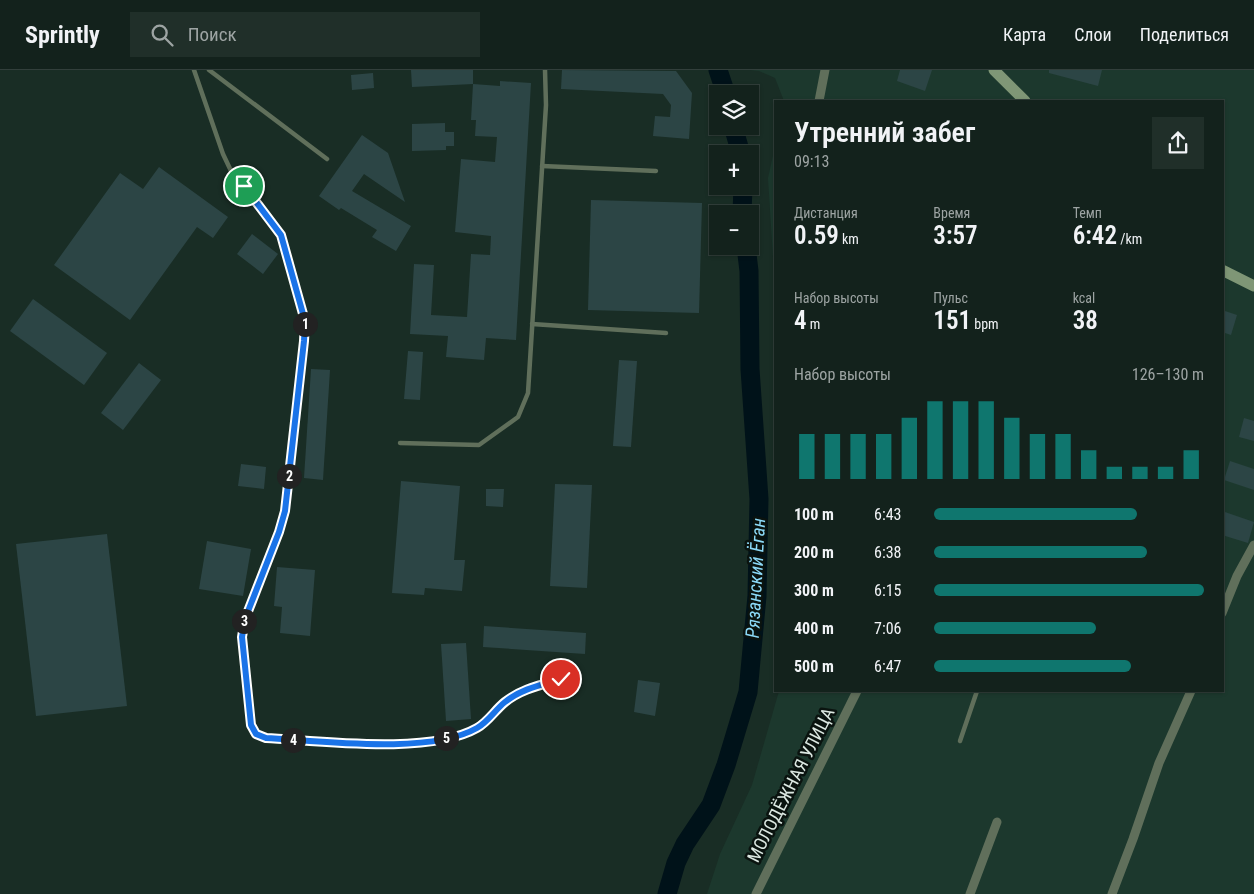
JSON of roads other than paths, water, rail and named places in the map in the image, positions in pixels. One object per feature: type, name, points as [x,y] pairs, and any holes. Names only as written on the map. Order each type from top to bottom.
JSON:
[{"type":"main road","points":[[994,70],[1024,100]]},
{"type":"main road","points":[[1224,271],[1254,286]]},
{"type":"street","points":[[819,100],[825,70]]},
{"type":"street","points":[[1224,608],[1237,576],[1254,545]]},
{"type":"street","name":"МОЛОДЁЖНАЯ УЛИЦА","points":[[756,894],[857,692]]},
{"type":"street","points":[[1112,894],[1159,763],[1191,692]]},
{"type":"street","points":[[970,894],[998,822]]},
{"type":"lane","points":[[194,70],[223,154],[232,173],[281,235],[305,321],[285,511],[279,532],[245,619],[242,637],[251,725],[256,734],[266,738],[391,745],[427,742],[459,736],[478,728],[505,702],[521,691],[561,679]]},
{"type":"lane","points":[[209,70],[327,159]]},
{"type":"lane","points":[[400,443],[479,445],[518,417],[528,393],[546,105],[545,70]]},
{"type":"lane","points":[[542,166],[656,171]]},
{"type":"lane","points":[[532,324],[666,333]]},
{"type":"lane","points":[[960,741],[977,692]]},
{"type":"waterway","name":"Рязанский Ёган","points":[[718,70],[723,85]]},
{"type":"waterway","name":"Рязанский Ёган","points":[[736,135],[738,145]]},
{"type":"waterway","name":"Рязанский Ёган","points":[[742,205],[743,195]]},
{"type":"waterway","name":"Рязанский Ёган","points":[[667,894],[676,863],[685,844],[711,805],[726,765],[748,692],[757,596],[759,499],[750,369],[749,271],[747,255]]}]
